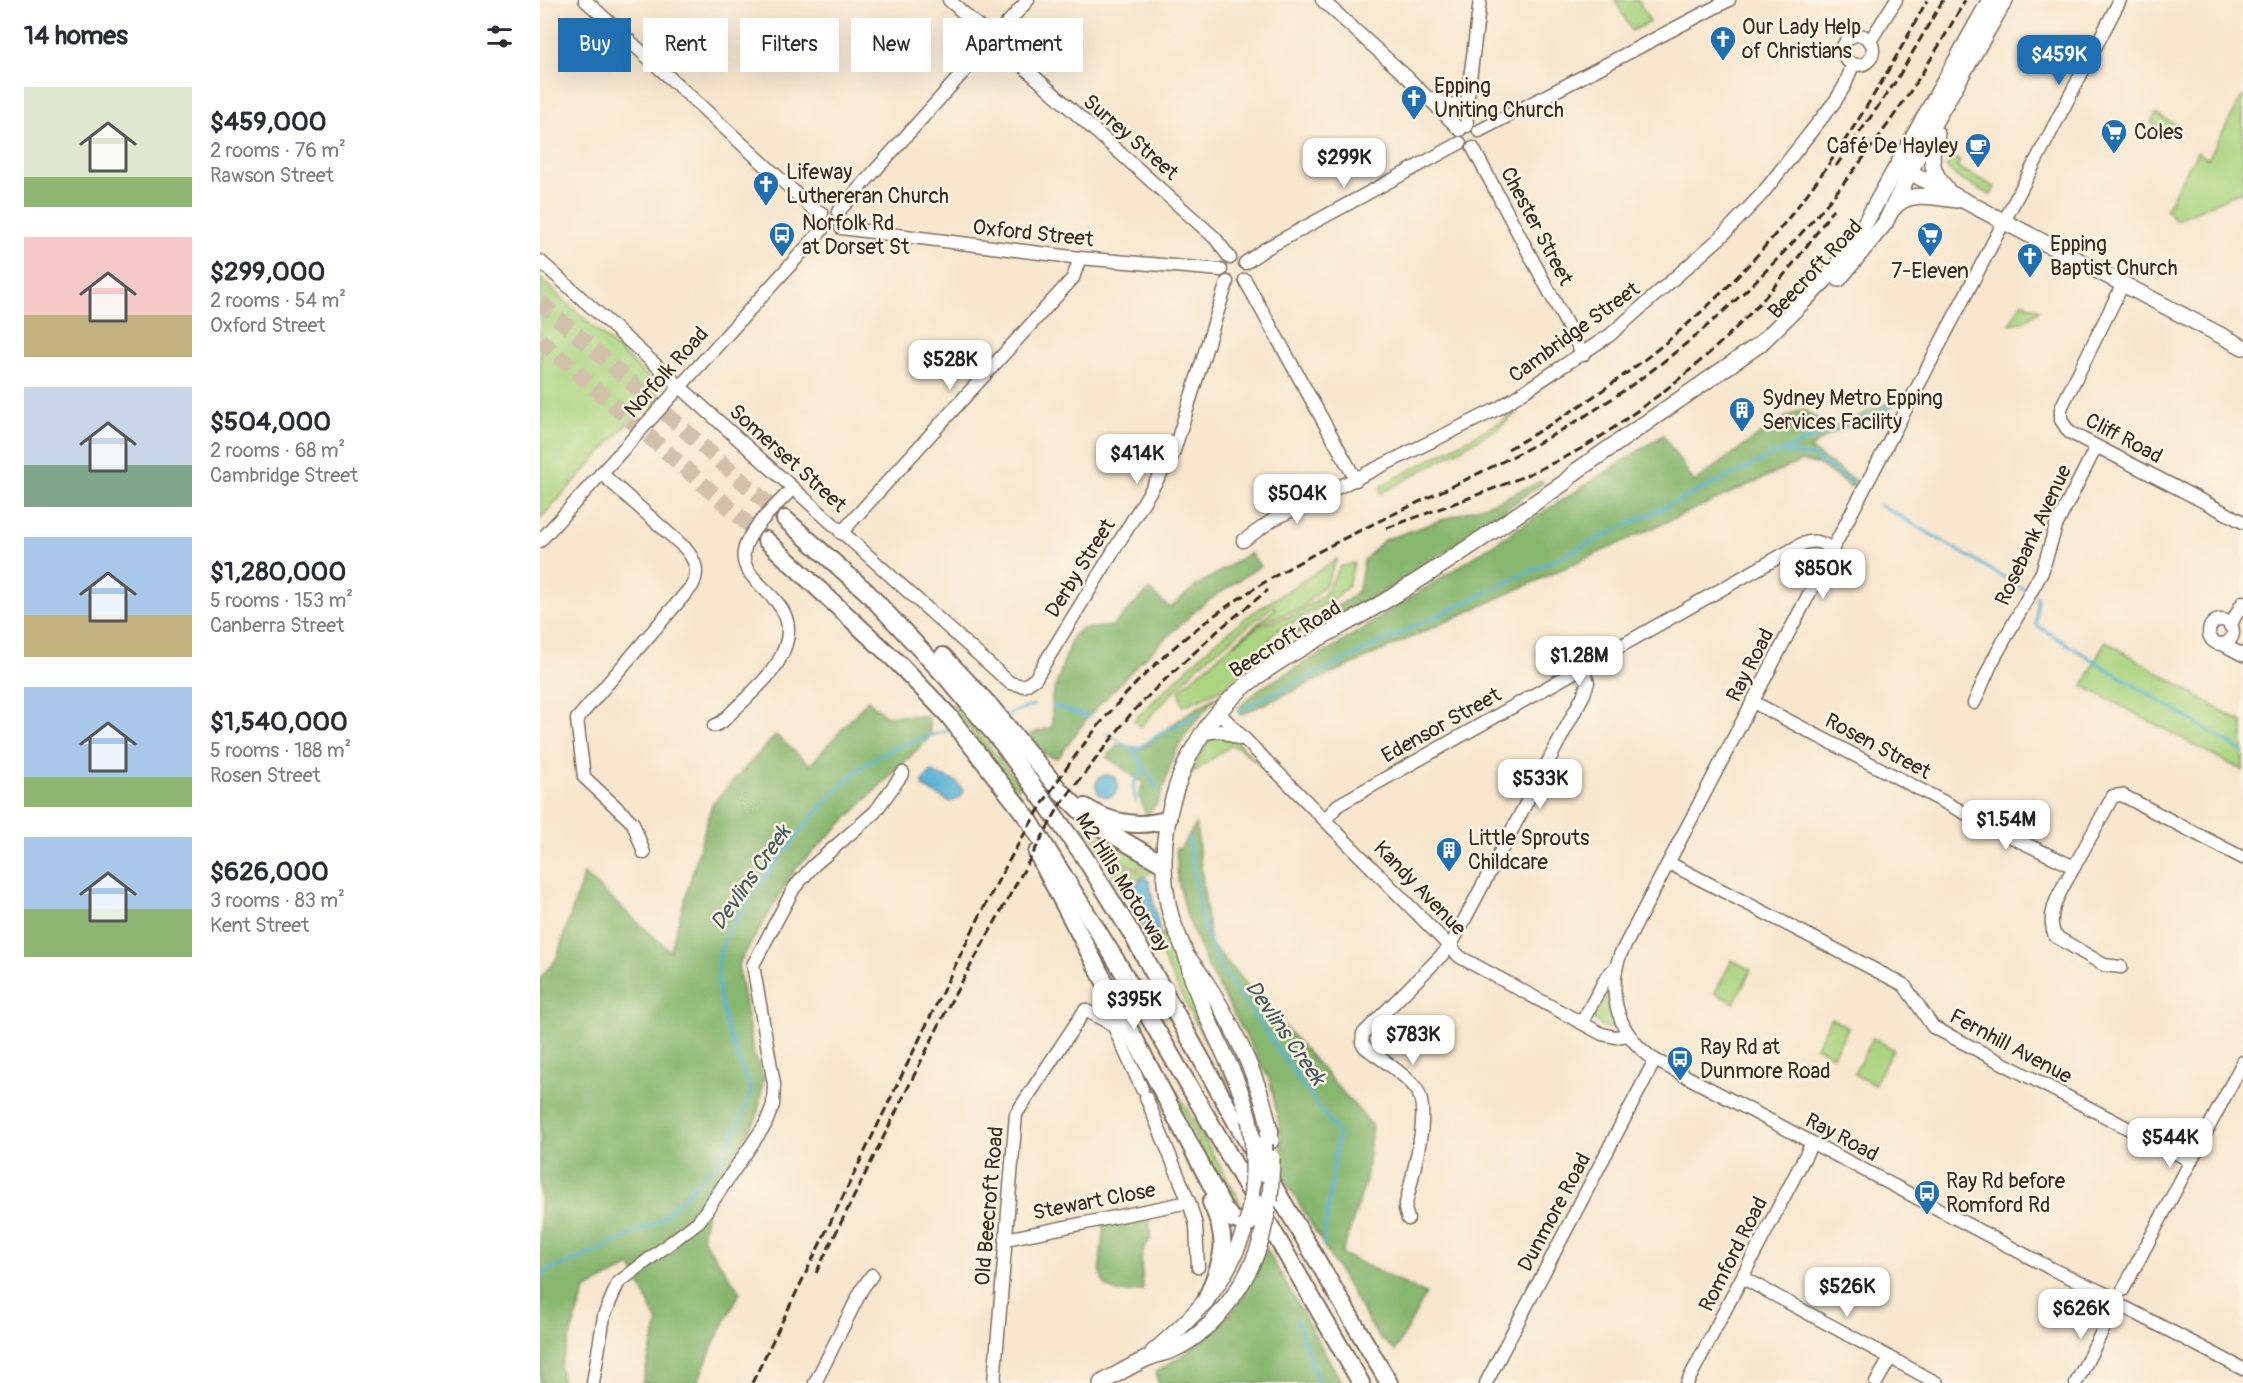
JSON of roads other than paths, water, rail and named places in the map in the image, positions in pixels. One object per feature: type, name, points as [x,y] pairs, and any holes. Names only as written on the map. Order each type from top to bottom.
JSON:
[{"type":"highway","points":[[785,519],[867,592],[906,621],[984,709],[1020,741],[1061,792],[1092,823],[1163,864]]},
{"type":"highway","points":[[765,540],[897,662],[948,716],[974,746],[1029,820],[1120,967],[1361,1383]]},
{"type":"highway","name":"M2 Hills Motorway","points":[[984,709],[1002,743],[1083,855],[1120,915],[1236,1122],[1389,1383]]},
{"type":"highway","points":[[1061,792],[1109,819],[1151,825],[1168,819]]},
{"type":"highway","points":[[1029,820],[1039,857],[1117,1002],[1169,1107],[1224,1209],[1232,1219],[1247,1224],[1256,1218],[1261,1204],[1268,1144]]},
{"type":"highway","points":[[1169,1107],[1224,1235],[1223,1254],[1205,1303]]},
{"type":"main road","name":"Beecroft Road","points":[[1146,1358],[1205,1303],[1230,1268],[1247,1224],[1253,1193],[1254,1160],[1249,1119],[1240,1088],[1193,982],[1170,912],[1163,864],[1168,819],[1181,774],[1203,733],[1218,712],[1262,673],[1414,584],[1564,483],[1575,472],[1740,358],[1778,328],[1841,261],[1990,0]]},
{"type":"main road","name":"Beecroft Road","points":[[1564,483],[1581,478],[1765,351],[1837,281],[1872,241],[1890,214],[1948,100],[2005,0]]},
{"type":"main road","points":[[1948,100],[1932,148],[1931,163],[1942,184],[1963,201]]},
{"type":"main road","points":[[1896,165],[2243,347]]},
{"type":"main road","points":[[1890,214],[1895,205],[1916,196],[1963,201]]},
{"type":"main road","name":"Beecroft Road","points":[[1101,1383],[1146,1358],[1177,1348],[1202,1329],[1235,1292],[1252,1263],[1261,1240],[1269,1204],[1268,1144],[1264,1106],[1252,1071],[1203,976],[1186,955]]},
{"type":"street","points":[[585,0],[813,209],[822,213]]},
{"type":"street","name":"Surrey Street","points":[[949,0],[969,18]]},
{"type":"street","points":[[1011,18],[1028,0]]},
{"type":"street","points":[[1322,0],[1407,77],[1462,133]]},
{"type":"street","points":[[1245,263],[1462,133],[1475,127],[1479,131],[1480,141],[1473,148],[1466,148],[1462,133],[1480,0]]},
{"type":"street","points":[[1479,131],[1729,0]]},
{"type":"street","name":"Cambridge Street","points":[[1243,541],[1274,519],[1499,408],[1583,355],[1689,268],[1762,194],[1836,100],[1853,64],[1862,64],[1870,59],[1873,50],[1870,41],[1896,0]]},
{"type":"street","name":"Ray Road","points":[[1582,1022],[1607,976],[1616,967],[2120,0]]},
{"type":"street","points":[[1853,64],[1844,54],[1846,41],[1858,35],[1870,41]]},
{"type":"street","points":[[838,212],[963,72]]},
{"type":"street","name":"Surrey Street","points":[[1029,72],[1215,238],[1230,258]]},
{"type":"street","points":[[1407,77],[1442,103],[1467,104]]},
{"type":"street","name":"Chester Street","points":[[1473,148],[1583,355]]},
{"type":"street","points":[[828,210],[838,212],[842,218],[841,228],[832,234],[822,230],[819,224],[822,213],[828,210]]},
{"type":"street","name":"Oxford Street","points":[[841,228],[1224,276]]},
{"type":"street","name":"Norfolk Road","points":[[540,541],[822,230]]},
{"type":"street","points":[[841,533],[1073,278],[1080,258]]},
{"type":"street","points":[[1245,280],[1234,285],[1224,276],[1224,263],[1230,258],[1238,258],[1245,263],[1248,270],[1245,280],[1356,480]]},
{"type":"street","name":"Somerset Street","points":[[540,261],[1010,683]]},
{"type":"street","name":"Derby Street","points":[[1010,683],[1024,686],[1035,679],[1173,454],[1224,276]]},
{"type":"street","name":"Cliff Road","points":[[2123,284],[2060,414],[2069,432],[2243,522]]},
{"type":"street","name":"Rosebank Avenue","points":[[1974,703],[1992,662],[2042,572],[2055,526],[2096,447]]},
{"type":"street","points":[[601,473],[684,548],[693,558],[697,572],[692,586],[577,719],[584,777],[633,823],[644,853]]},
{"type":"street","points":[[714,726],[722,722],[778,662],[785,643],[789,625],[787,615],[777,600],[753,579],[747,569],[744,552],[751,536],[792,489]]},
{"type":"street","name":"Edensor Street","points":[[1325,820],[1338,805],[1802,544],[1811,541],[1821,542],[1833,549]]},
{"type":"street","points":[[2222,644],[2230,639],[2230,626],[2243,602]]},
{"type":"street","points":[[2230,626],[2226,621],[2218,620],[2210,627],[2211,638],[2243,655]]},
{"type":"street","points":[[1408,1219],[1405,1209],[1424,1113],[1422,1096],[1415,1086],[1366,1048],[1362,1039],[1366,1030],[1450,947],[1584,694],[1588,682],[1583,668]]},
{"type":"street","name":"Rosen Street","points":[[1753,702],[2005,834],[2074,867]]},
{"type":"street","name":"Kandy Avenue","points":[[1218,712],[1460,957],[1608,1036],[1629,1035]]},
{"type":"street","points":[[1203,733],[1221,732],[1252,746]]},
{"type":"street","points":[[593,1383],[604,1316],[618,1283],[699,1221],[722,1191],[769,1115],[774,1084],[753,965],[760,947],[794,888],[813,866],[875,812],[903,773]]},
{"type":"street","points":[[2121,967],[2104,965],[2055,936],[2051,922],[2052,911],[2074,867],[2106,805],[2114,796],[2122,795],[2243,858]]},
{"type":"street","name":"Fernhill Avenue","points":[[1669,863],[1904,985],[1934,1027],[2191,1161]]},
{"type":"street","name":"Ray Road","points":[[1616,967],[1615,1005],[1629,1035],[1641,1050],[1655,1060],[2054,1270],[2099,1293],[2108,1294]]},
{"type":"street","name":"Old Beecroft Road","points":[[994,1383],[1016,1114],[1085,1010],[1113,1025],[1144,1093]]},
{"type":"street","name":"Dunmore Road","points":[[1486,1383],[1655,1060]]},
{"type":"street","points":[[2123,1290],[2243,1062]]},
{"type":"street","name":"Stewart Close","points":[[1144,1093],[1189,1202],[1196,1225],[1198,1267]]},
{"type":"street","name":"Romford Road","points":[[1687,1383],[1812,1143]]},
{"type":"street","name":"Stewart Close","points":[[1006,1239],[1189,1202]]},
{"type":"street","points":[[814,1383],[862,1288],[872,1275]]},
{"type":"street","points":[[1743,1278],[1937,1383]]},
{"type":"street","points":[[2076,1383],[2119,1309],[2129,1299],[2123,1290],[2116,1289],[2108,1294],[2107,1302],[2119,1309],[2243,1369]]},
{"type":"street","points":[[1876,1383],[1890,1358]]},
{"type":"water","points":[[931,772],[957,782],[963,791],[960,798],[950,802],[923,787],[923,780]]},
{"type":"water","points":[[1107,775],[1115,778],[1118,786],[1115,794],[1107,797],[1099,794],[1096,786],[1099,778]]},
{"type":"water","points":[[1144,877],[1149,881],[1160,935],[1156,939],[1141,924],[1132,902],[1131,889]]},
{"type":"waterway","points":[[1240,710],[1782,451],[1893,406]]},
{"type":"waterway","points":[[1784,452],[1814,457],[1855,485]]},
{"type":"waterway","points":[[1879,504],[2024,589]]},
{"type":"waterway","points":[[2037,596],[2036,625],[2243,752]]},
{"type":"waterway","name":"Devlins Creek","points":[[1006,715],[1034,705]]},
{"type":"waterway","name":"Devlins Creek","points":[[1053,706],[1088,717]]},
{"type":"waterway","points":[[1134,751],[1164,731],[1200,714]]},
{"type":"waterway","name":"Devlins Creek","points":[[540,1278],[549,1270],[591,1254],[660,1221],[722,1159],[752,1092],[731,1041],[721,1006],[718,970],[720,952],[727,935],[760,883],[783,853],[829,798],[849,778],[864,765],[895,748],[953,729]]},
{"type":"waterway","name":"Devlins Creek","points":[[1107,733],[1134,751],[1158,790]]},
{"type":"waterway","points":[[1136,802],[1133,786],[1143,766]]},
{"type":"waterway","name":"Devlins Creek","points":[[1188,838],[1201,917],[1219,966],[1338,1134],[1323,1245]]},
{"type":"waterway","name":"Devlins Creek","points":[[1297,1321],[1318,1383]]},
{"type":"tunnel","points":[[540,302],[785,519]]},
{"type":"tunnel","points":[[540,340],[766,540]]},
{"type":"railway","points":[[1508,449],[1563,417],[1642,362],[1714,300],[1746,267],[1777,233],[1832,159],[1882,80],[1927,0]]},
{"type":"railway","points":[[1836,166],[1896,81],[1943,0]]},
{"type":"railway","points":[[752,1383],[997,883],[1056,784],[1089,737],[1127,693],[1170,651],[1211,618],[1255,588],[1349,536],[1542,441],[1608,401],[1671,356],[1730,305],[1785,251],[1836,193],[1883,131],[1926,67],[1965,0]]},
{"type":"railway","points":[[1387,528],[1540,469],[1580,449],[1617,426],[1691,369],[1743,320],[1790,267],[1833,209]]},
{"type":"railway","points":[[816,1273],[950,1003],[1060,805],[1130,715],[1156,688],[1222,627],[1268,590]]},
{"type":"place","name":"Our Lady Help of Christians","points":[[1723,62]]},
{"type":"place","name":"Epping Uniting Church","points":[[1414,121]]},
{"type":"place","name":"Coles","points":[[2114,155]]},
{"type":"place","name":"Café De Hayley","points":[[1978,169]]},
{"type":"place","name":"Lifeway Luthereran Church","points":[[766,207]]},
{"type":"place","name":"Norfolk Rd at Dorset St","points":[[782,258]]},
{"type":"place","name":"7-Eleven","points":[[1930,258]]},
{"type":"place","name":"Epping Baptist Church","points":[[2030,279]]},
{"type":"place","name":"Sydney Metro Epping Services Facility","points":[[1742,433]]},
{"type":"place","name":"Little Sprouts Childcare","points":[[1449,873]]},
{"type":"place","name":"Ray Rd at Dunmore Road","points":[[1680,1082]]},
{"type":"place","name":"Ray Rd before Romford Rd","points":[[1927,1216]]}]
